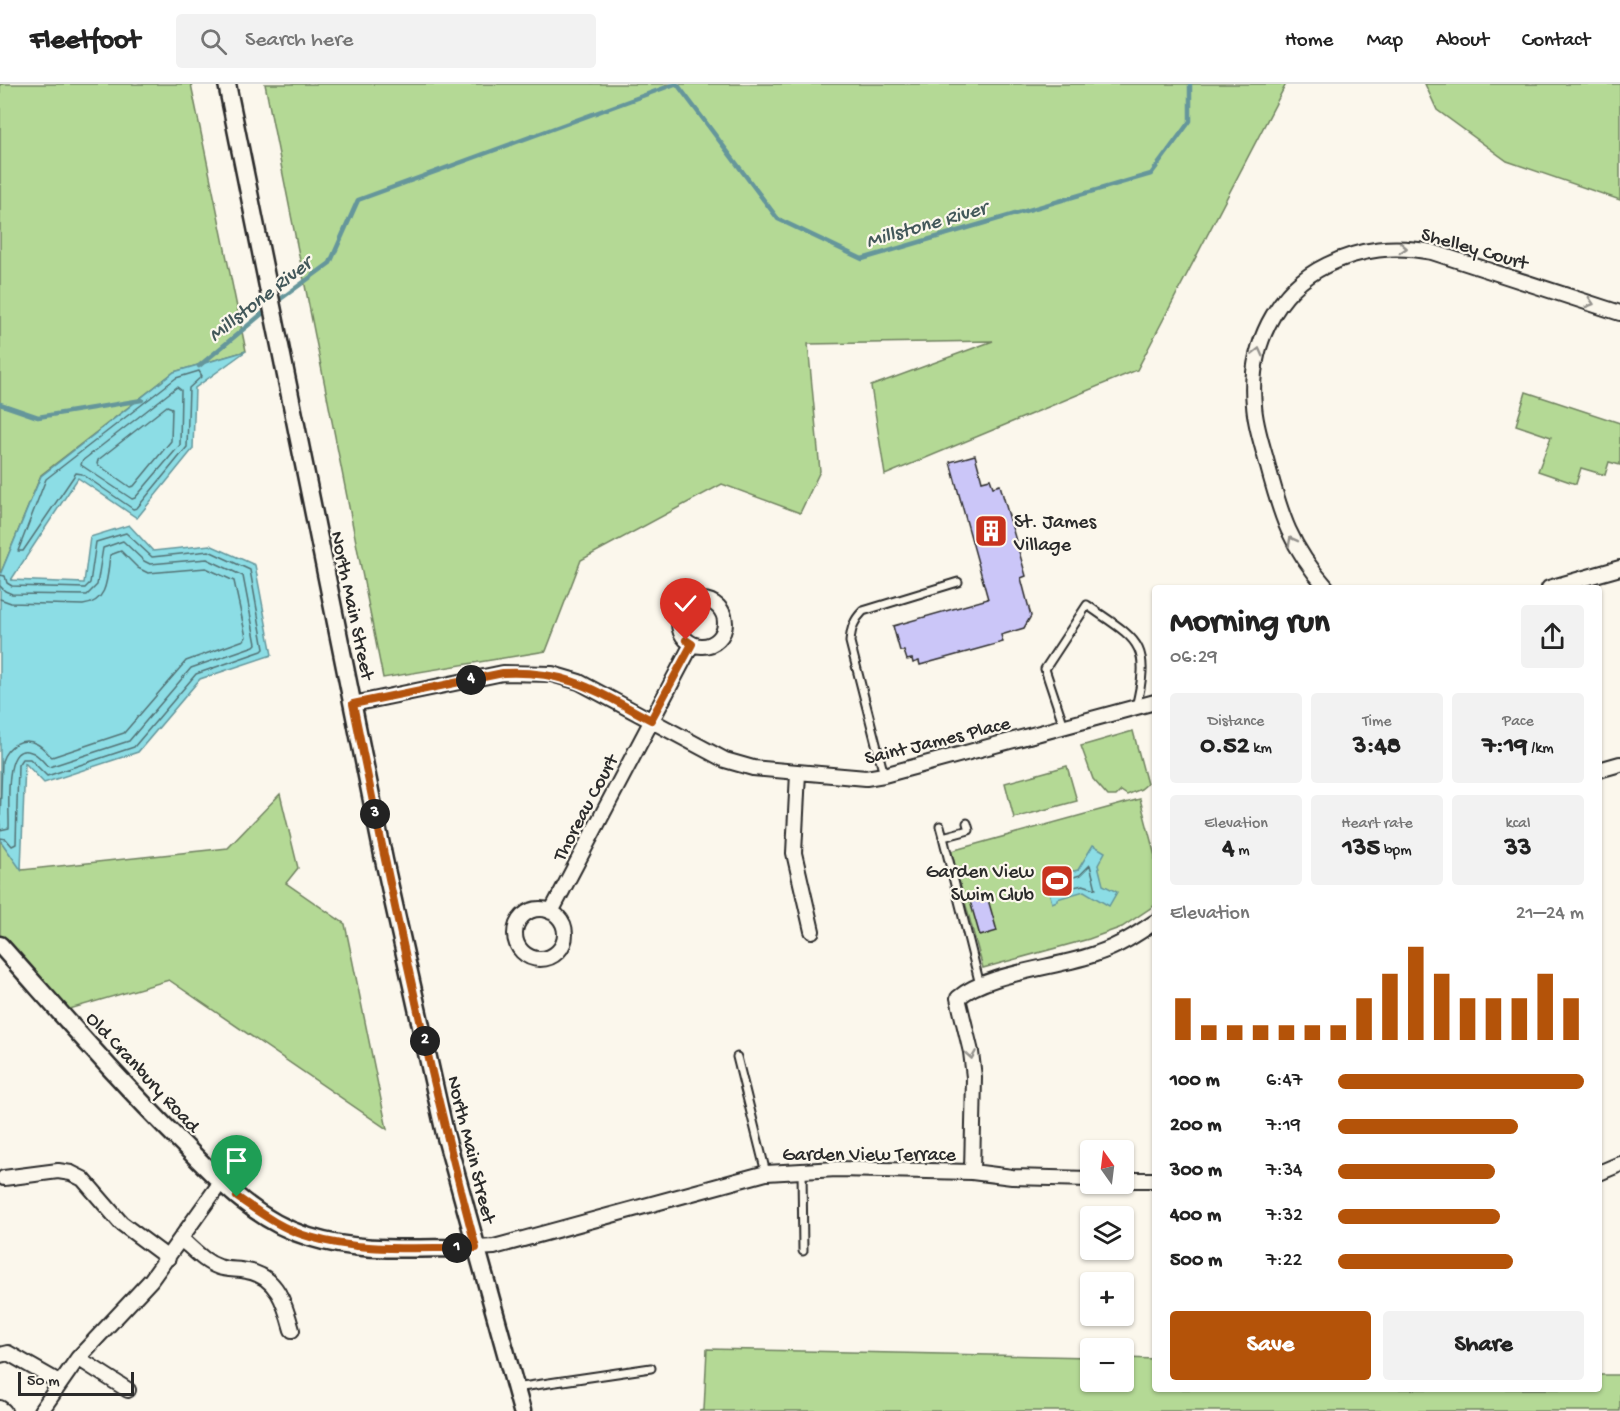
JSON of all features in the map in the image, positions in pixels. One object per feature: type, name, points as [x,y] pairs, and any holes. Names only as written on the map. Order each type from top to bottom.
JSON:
[{"type":"street","name":"North Main Street","points":[[227,84],[387,872],[445,1134],[522,1411]]},
{"type":"street","name":"Shelley Court","points":[[1325,585],[1296,548],[1283,521],[1254,406],[1253,381],[1262,337],[1274,313],[1294,288],[1322,267],[1344,256],[1365,250],[1408,248],[1432,252],[1620,313]]},
{"type":"street","points":[[1560,585],[1620,568]]},
{"type":"street","name":"Thoreau Court","points":[[551,912],[692,644]]},
{"type":"street","name":"Saint James Place","points":[[353,704],[503,673],[552,674],[579,682],[725,760],[753,768],[866,778],[1152,703]]},
{"type":"street","points":[[1602,769],[1620,765]]},
{"type":"street","points":[[798,773],[794,853],[812,931]]},
{"type":"street","points":[[972,1172],[974,1077],[971,1052],[958,999],[980,985],[1097,954],[1123,942],[1152,924]]},
{"type":"street","name":"Old Cranbury Road","points":[[0,945],[142,1103],[221,1182],[263,1215],[308,1237],[343,1245],[373,1249],[476,1248]]},
{"type":"street","points":[[1602,1172],[1620,1164]]},
{"type":"street","name":"Garden View Terrace","points":[[476,1248],[494,1246],[766,1173],[837,1168],[972,1172],[1012,1177],[1080,1179]]},
{"type":"street","points":[[4,1178],[58,1171],[71,1173],[83,1179],[121,1223],[168,1258]]},
{"type":"street","points":[[1134,1180],[1152,1180]]},
{"type":"street","points":[[41,1411],[78,1358],[120,1315],[168,1258],[221,1182]]},
{"type":"street","points":[[181,1239],[208,1262],[220,1268],[249,1271],[272,1283],[281,1295],[292,1330]]},
{"type":"street","points":[[0,1355],[8,1353],[60,1382]]},
{"type":"street","points":[[78,1358],[128,1390]]},
{"type":"street","points":[[0,1408],[4,1411]]},
{"type":"lane","points":[[884,775],[850,642],[855,619],[863,611],[958,582]]},
{"type":"lane","points":[[1064,726],[1046,669],[1087,605],[1133,637],[1140,647],[1143,661],[1142,682],[1136,707]]},
{"type":"lane","points":[[943,837],[969,830],[967,823]]},
{"type":"lane","points":[[940,826],[980,985]]},
{"type":"lane","points":[[737,1057],[766,1173]]},
{"type":"lane","points":[[802,1170],[802,1251]]},
{"type":"lane","points":[[515,1388],[651,1368]]},
{"type":"green space","points":[[0,84],[191,84],[246,351],[174,372],[41,475],[0,575]]},
{"type":"green space","points":[[265,84],[1286,84],[1137,370],[885,475],[871,386],[993,341],[808,344],[820,471],[800,513],[722,484],[581,560],[546,651],[383,678]]},
{"type":"green space","points":[[1425,84],[1620,84],[1620,200],[1507,161],[1437,110]]},
{"type":"green space","points":[[1526,392],[1620,423],[1620,465],[1609,462],[1605,475],[1581,468],[1576,484],[1538,471],[1551,437],[1516,425]]},
{"type":"green space","points":[[1133,731],[1147,784],[1127,795],[1121,791],[1116,796],[1108,796],[1093,779],[1081,746]]},
{"type":"green space","points":[[1067,766],[1077,801],[1014,818],[1005,783]]},
{"type":"green space","points":[[280,794],[298,868],[286,883],[345,924],[387,1129],[169,980],[63,1011],[0,936],[0,840],[22,870],[228,848]]},
{"type":"green space","name":"Garden View Swim Club","points":[[1140,799],[1152,845],[1152,907],[1122,927],[1089,939],[983,968],[951,851]]},
{"type":"green space","points":[[707,1349],[1080,1357],[1080,1392],[1134,1392],[1134,1358],[1152,1359],[1152,1392],[1602,1392],[1602,1375],[1620,1375],[1620,1411],[699,1411],[704,1410]]},
{"type":"water","points":[[246,351],[195,388],[193,449],[137,518],[78,478],[11,580],[84,583],[90,537],[129,525],[153,551],[210,545],[255,565],[272,655],[200,679],[138,752],[44,783],[25,763],[21,870],[0,840],[0,575],[41,476],[174,372]]},
{"type":"water","points":[[1093,845],[1105,852],[1098,865],[1103,885],[1117,892],[1109,906],[1084,891],[1057,899],[1052,903],[1045,876],[1050,874],[1051,877],[1078,870]]},
{"type":"building","name":"St. James Village","points":[[975,455],[982,481],[990,479],[993,487],[1000,485],[1026,576],[1021,578],[1031,616],[1024,628],[1001,635],[1003,642],[920,665],[919,661],[913,663],[912,659],[907,660],[904,651],[900,651],[893,626],[988,599],[950,462]]},
{"type":"building","points":[[987,896],[997,931],[980,936],[970,901]]},
{"type":"waterway","name":"Millstone River","points":[[275,303],[330,263],[358,200],[675,84]]},
{"type":"waterway","name":"Millstone River","points":[[677,84],[778,219],[862,259],[1151,174],[1190,121],[1190,84]]},
{"type":"waterway","name":"Millstone River","points":[[199,366],[269,308]]},
{"type":"waterway","name":"Millstone River","points":[[0,404],[38,417],[142,400]]},
{"type":"place","name":"St. James Village","points":[[991,531]]},
{"type":"place","name":"Garden View Swim Club","points":[[1057,881]]},
{"type":"route","points":[[237,1197],[282,1226],[308,1237],[343,1245],[373,1249],[476,1248],[445,1134],[384,860],[353,704],[503,673],[529,672],[552,674],[579,682],[651,720],[692,644],[686,640]]}]
